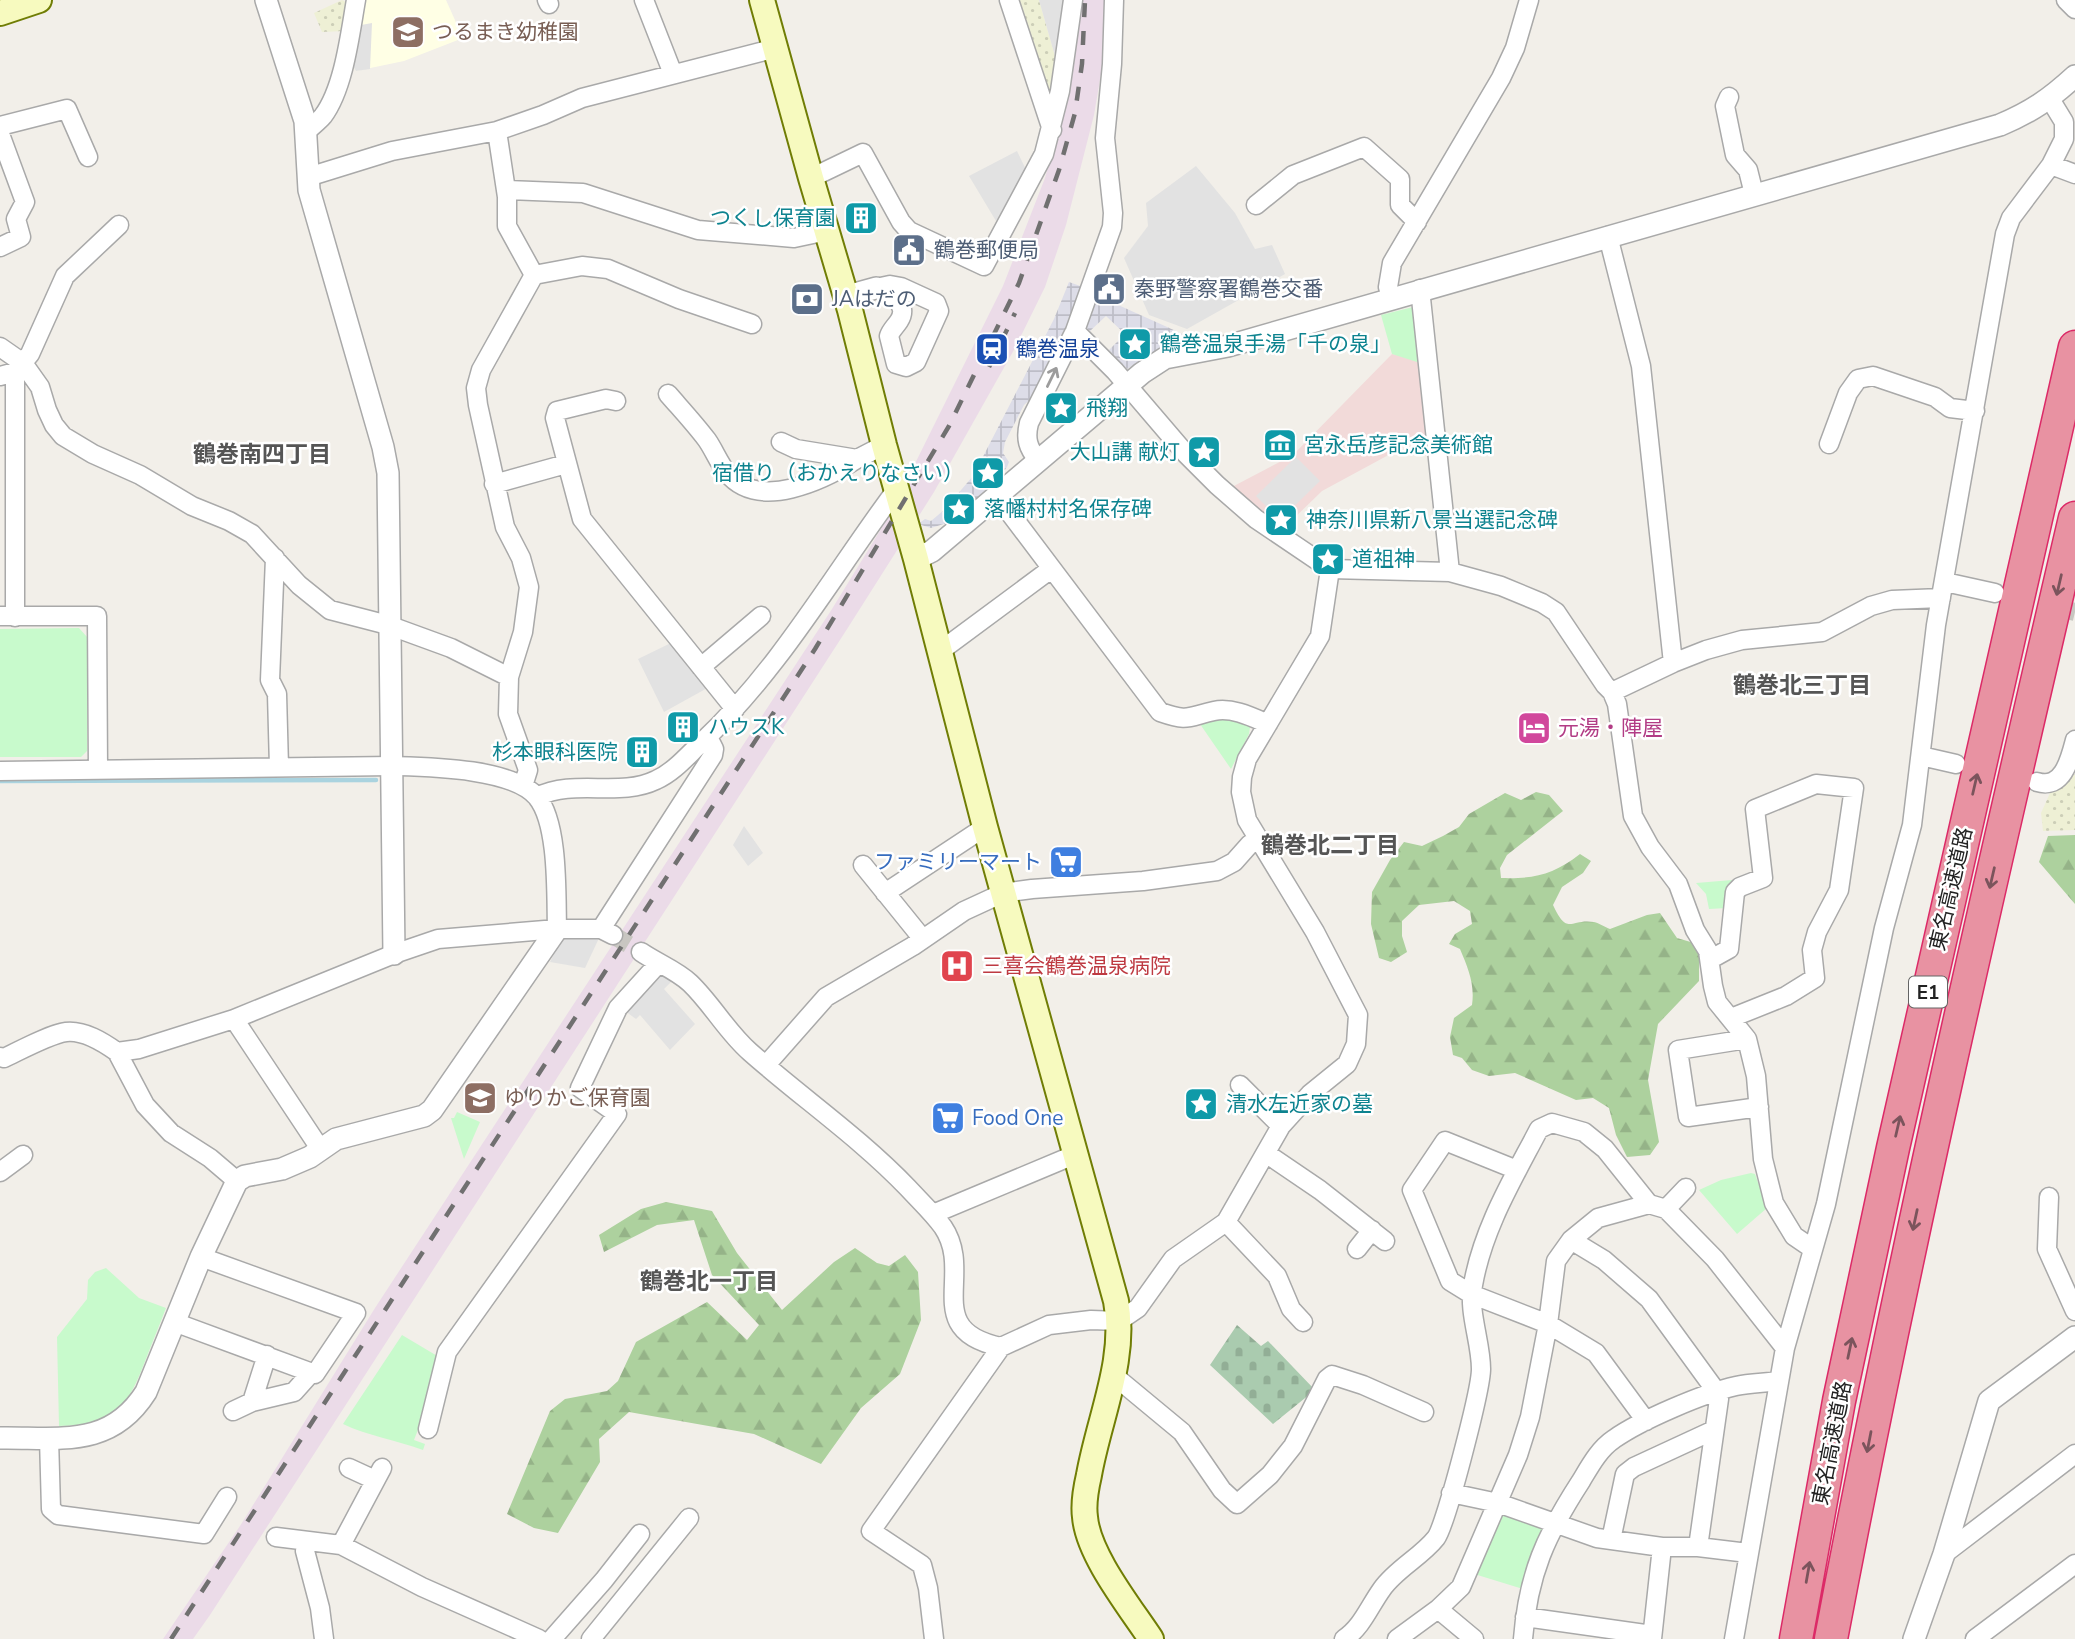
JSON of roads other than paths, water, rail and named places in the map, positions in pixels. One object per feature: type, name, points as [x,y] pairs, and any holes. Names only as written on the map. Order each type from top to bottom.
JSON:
[{"type":"highway","name":"東名高速道路","points":[[1796,1639],[1839,1401],[2075,347]]},
{"type":"highway","name":"東名高速道路","points":[[1831,1639],[1875,1406],[1929,1156],[2075,518]]},
{"type":"main road","points":[[762,0],[847,296],[985,827],[1119,1321],[1112,1374],[1091,1462],[1085,1518],[1091,1540],[1107,1572],[1150,1639]]},
{"type":"street","points":[[266,0],[307,131],[309,190],[383,447],[388,473],[394,954]]},
{"type":"street","points":[[307,131],[323,116],[331,102],[346,60],[356,0]]},
{"type":"street","points":[[644,0],[673,74]]},
{"type":"street","points":[[1009,0],[1052,130]]},
{"type":"street","points":[[811,178],[863,153],[901,222],[909,231],[984,266],[1044,154],[1060,91],[1073,0]]},
{"type":"street","points":[[1038,460],[1027,443],[1027,433],[1075,331],[1112,227],[1105,138],[1112,64],[1114,0]]},
{"type":"street","points":[[1391,298],[1388,287],[1392,263],[1501,79],[1515,48],[1529,0]]},
{"type":"street","points":[[2066,0],[2075,9]]},
{"type":"street","points":[[308,177],[392,151],[497,131],[582,98],[776,48]]},
{"type":"street","points":[[916,559],[932,551],[1127,385],[1165,358],[1228,346],[2000,125],[2028,113],[2050,99],[2075,76]]},
{"type":"street","points":[[1729,97],[1726,106],[1735,155],[1748,170],[1754,194]]},
{"type":"street","points":[[1734,1639],[1785,1348],[1826,1204],[1884,928],[1912,825],[1943,590],[2006,234],[2011,218],[2051,165],[2064,139],[2064,122],[2050,99]]},
{"type":"street","points":[[0,126],[67,110],[88,157]]},
{"type":"street","points":[[497,131],[506,190],[508,226],[534,275]]},
{"type":"street","points":[[0,134],[8,182],[25,202],[16,219],[20,237],[0,247]]},
{"type":"street","points":[[1256,205],[1293,175],[1364,148],[1400,179],[1400,205],[1417,222]]},
{"type":"street","points":[[2051,165],[2075,174]]},
{"type":"street","points":[[506,190],[583,192],[698,230],[794,237],[827,231]]},
{"type":"street","points":[[98,769],[97,616],[8,617],[13,370],[30,354],[65,276],[119,225]]},
{"type":"street","points":[[1608,236],[1641,366],[1672,663]]},
{"type":"street","points":[[534,275],[582,266],[608,269],[678,299],[752,324]]},
{"type":"street","points":[[0,1438],[90,1435],[108,1430],[122,1421],[135,1409],[146,1392],[201,1257],[237,1181],[282,1169],[321,1150],[336,1139],[424,1116],[432,1110],[557,929],[555,861],[546,813],[530,792],[528,770],[508,714],[509,677],[523,632],[529,587],[521,558],[505,527],[476,388],[481,370],[534,275]]},
{"type":"street","points":[[847,296],[890,285],[901,286],[936,303],[939,311],[916,362],[906,367],[896,364],[889,336],[901,317],[902,310],[917,294]]},
{"type":"street","points":[[876,288],[894,297],[902,310]]},
{"type":"street","points":[[1420,289],[1450,572]]},
{"type":"street","points":[[1075,331],[1217,485],[1256,519],[1330,569],[1450,572],[1502,586],[1556,612],[1612,692],[1633,816],[1650,847],[1678,884],[1695,930],[1711,959],[1717,1002],[1747,1040],[1756,1076],[1759,1107],[1757,1160],[1774,1203],[1794,1236],[1813,1249]]},
{"type":"street","points":[[0,347],[13,370],[40,387],[47,410],[63,436],[93,454],[140,475],[192,506],[252,534],[299,585],[330,610],[388,625],[451,648],[509,677]]},
{"type":"street","points":[[1829,444],[1848,393],[1858,379],[1873,376],[1935,397],[1950,408],[1975,411]]},
{"type":"street","points":[[668,394],[706,439],[727,474],[750,488],[783,491],[817,481],[884,445]]},
{"type":"street","points":[[616,401],[606,399],[557,411],[555,418],[582,519],[735,709]]},
{"type":"street","points":[[780,442],[796,449],[857,459]]},
{"type":"street","points":[[494,484],[566,464]]},
{"type":"street","points":[[0,771],[446,767],[478,772],[530,792],[639,787],[669,773],[735,709],[776,661],[896,490]]},
{"type":"street","points":[[997,496],[1160,712],[1188,719],[1215,710],[1228,710],[1268,724]]},
{"type":"street","points":[[275,558],[270,680],[278,694],[279,767]]},
{"type":"street","points":[[939,652],[1051,569]]},
{"type":"street","points":[[934,1639],[928,1588],[922,1565],[871,1531],[1001,1347],[1049,1325],[1091,1320],[1119,1321],[1138,1308],[1173,1259],[1227,1222],[1281,1126],[1310,1094],[1347,1064],[1356,1044],[1358,1015],[1315,932],[1247,820],[1241,792],[1242,777],[1248,759],[1320,636],[1330,569]]},
{"type":"street","points":[[1612,692],[1706,650],[1742,640],[1822,632],[1871,606],[1892,600],[1943,590],[1995,593]]},
{"type":"street","points":[[701,667],[761,616]]},
{"type":"street","points":[[117,1052],[139,1049],[234,1019],[438,939],[557,929],[607,932],[713,755],[714,749],[708,737]]},
{"type":"street","points":[[2037,782],[2050,782],[2060,778],[2068,766],[2075,740]]},
{"type":"street","points":[[1921,756],[1956,764]]},
{"type":"street","points":[[1711,959],[1729,949],[1735,892],[1740,887],[1763,878],[1755,809],[1816,784],[1854,788],[1839,890],[1816,932],[1812,950],[1815,978],[1786,996],[1731,1018]]},
{"type":"street","points":[[885,893],[985,827]]},
{"type":"street","points":[[766,1065],[826,997],[913,946],[964,911],[1003,893],[1217,872],[1234,862],[1250,844],[1260,842]]},
{"type":"street","points":[[863,865],[922,938]]},
{"type":"street","points":[[641,952],[690,982],[748,1051],[878,1156],[933,1214],[952,1243],[955,1261],[953,1298],[956,1315],[963,1329],[972,1338],[1001,1347]]},
{"type":"street","points":[[428,1429],[447,1352],[617,1114],[580,1088],[618,1008],[658,964]]},
{"type":"street","points":[[234,1019],[321,1150]]},
{"type":"street","points":[[0,1057],[4,1058],[66,1032],[83,1034],[102,1041],[117,1052],[145,1105],[171,1133],[210,1158],[237,1181]]},
{"type":"street","points":[[1747,1040],[1678,1050],[1688,1117],[1759,1107]]},
{"type":"street","points":[[1240,1085],[1281,1126]]},
{"type":"street","points":[[1344,1639],[1356,1631],[1383,1586],[1438,1537],[1477,1399],[1481,1371],[1471,1294],[1491,1220],[1539,1129],[1552,1123],[1584,1132],[1605,1149],[1658,1206],[1715,1259],[1785,1348]]},
{"type":"street","points":[[1517,1170],[1445,1141],[1412,1189],[1450,1281],[1471,1294],[1548,1324],[1596,1353],[1646,1421]]},
{"type":"street","points":[[1267,1154],[1379,1235],[1357,1249]]},
{"type":"street","points":[[0,1172],[23,1155]]},
{"type":"street","points":[[933,1214],[1074,1155]]},
{"type":"street","points":[[1397,1639],[1438,1609],[1461,1587],[1498,1503],[1530,1417],[1548,1324],[1556,1261],[1571,1240],[1598,1218],[1658,1206],[1686,1188]]},
{"type":"street","points":[[2049,1197],[2047,1249],[2075,1311]]},
{"type":"street","points":[[1227,1222],[1277,1276],[1291,1309],[1303,1322]]},
{"type":"street","points":[[1571,1240],[1604,1260],[1649,1299],[1716,1391],[1719,1399],[1698,1547]]},
{"type":"street","points":[[174,1322],[315,1374],[356,1313],[201,1257]]},
{"type":"street","points":[[1914,1639],[1944,1554],[1989,1401],[2075,1336]]},
{"type":"street","points":[[252,1402],[267,1355]]},
{"type":"street","points":[[233,1411],[252,1402],[295,1392],[311,1373]]},
{"type":"street","points":[[1112,1374],[1182,1432],[1222,1490],[1237,1504],[1270,1475],[1293,1446],[1327,1379],[1332,1376],[1363,1385],[1424,1412]]},
{"type":"street","points":[[1522,1639],[1528,1592],[1538,1559],[1555,1522],[1597,1456],[1612,1440],[1646,1421],[1716,1391],[1779,1381]]},
{"type":"street","points":[[1611,1540],[1625,1474],[1634,1467],[1714,1430]]},
{"type":"street","points":[[49,1438],[51,1509],[58,1515],[204,1534],[227,1497]]},
{"type":"street","points":[[1944,1554],[2075,1454]]},
{"type":"street","points":[[341,1545],[378,1474],[349,1468]]},
{"type":"street","points":[[1451,1493],[1498,1503],[1597,1538],[1662,1547],[1698,1547],[1748,1553]]},
{"type":"street","points":[[591,1639],[689,1518]]},
{"type":"street","points":[[552,1639],[640,1534]]},
{"type":"street","points":[[275,1537],[341,1545],[422,1587],[539,1639]]},
{"type":"street","points":[[307,1542],[305,1551],[320,1608],[324,1639]]},
{"type":"street","points":[[1525,1617],[1652,1637],[1662,1547]]},
{"type":"street","points":[[1975,1639],[2075,1564]]},
{"type":"street","points":[[1438,1609],[1475,1639]]},
{"type":"waterway","points":[[0,781],[376,780]]},
{"type":"tunnel","points":[[2012,597],[2075,612]]},
{"type":"tunnel","points":[[613,935],[641,952]]},
{"type":"railway","points":[[171,1639],[815,649],[949,426],[1019,283],[1059,170],[1075,113],[1082,64],[1085,0]]},
{"type":"railway","points":[[989,367],[1015,313]]},
{"type":"place","name":"つるまき幼稚園","points":[[408,32]]},
{"type":"place","name":"つくし保育園","points":[[861,218]]},
{"type":"place","name":"鶴巻郵便局","points":[[909,250]]},
{"type":"place","name":"秦野警察署鶴巻交番","points":[[1109,289]]},
{"type":"place","name":"JAはだの","points":[[807,299]]},
{"type":"place","name":"鶴巻温泉手湯「千の泉」","points":[[1135,344]]},
{"type":"place","name":"鶴巻温泉","points":[[992,349]]},
{"type":"place","name":"飛翔","points":[[1061,408]]},
{"type":"place","name":"宮永岳彦記念美術館","points":[[1280,445]]},
{"type":"place","name":"大山講 献灯","points":[[1204,452]]},
{"type":"place","name":"宿借り（おかえりなさい）","points":[[988,473]]},
{"type":"place","name":"落幡村村名保存碑","points":[[959,509]]},
{"type":"place","name":"神奈川県新八景当選記念碑","points":[[1281,520]]},
{"type":"place","name":"道祖神","points":[[1328,559]]},
{"type":"place","name":"ハウスK","points":[[683,727]]},
{"type":"place","name":"元湯・陣屋","points":[[1534,728]]},
{"type":"place","name":"杉本眼科医院","points":[[642,752]]},
{"type":"place","name":"ファミリーマート","points":[[1066,862]]},
{"type":"place","name":"三喜会鶴巻温泉病院","points":[[957,966]]},
{"type":"place","name":"ゆりかご保育園","points":[[480,1098]]},
{"type":"place","name":"清水左近家の墓","points":[[1201,1104]]},
{"type":"place","name":"Food One","points":[[948,1118]]},
{"type":"district","name":"鶴巻南四丁目","points":[[262,454]]},
{"type":"district","name":"鶴巻北三丁目","points":[[1802,685]]},
{"type":"district","name":"鶴巻北二丁目","points":[[1330,845]]},
{"type":"district","name":"鶴巻北一丁目","points":[[709,1281]]}]
